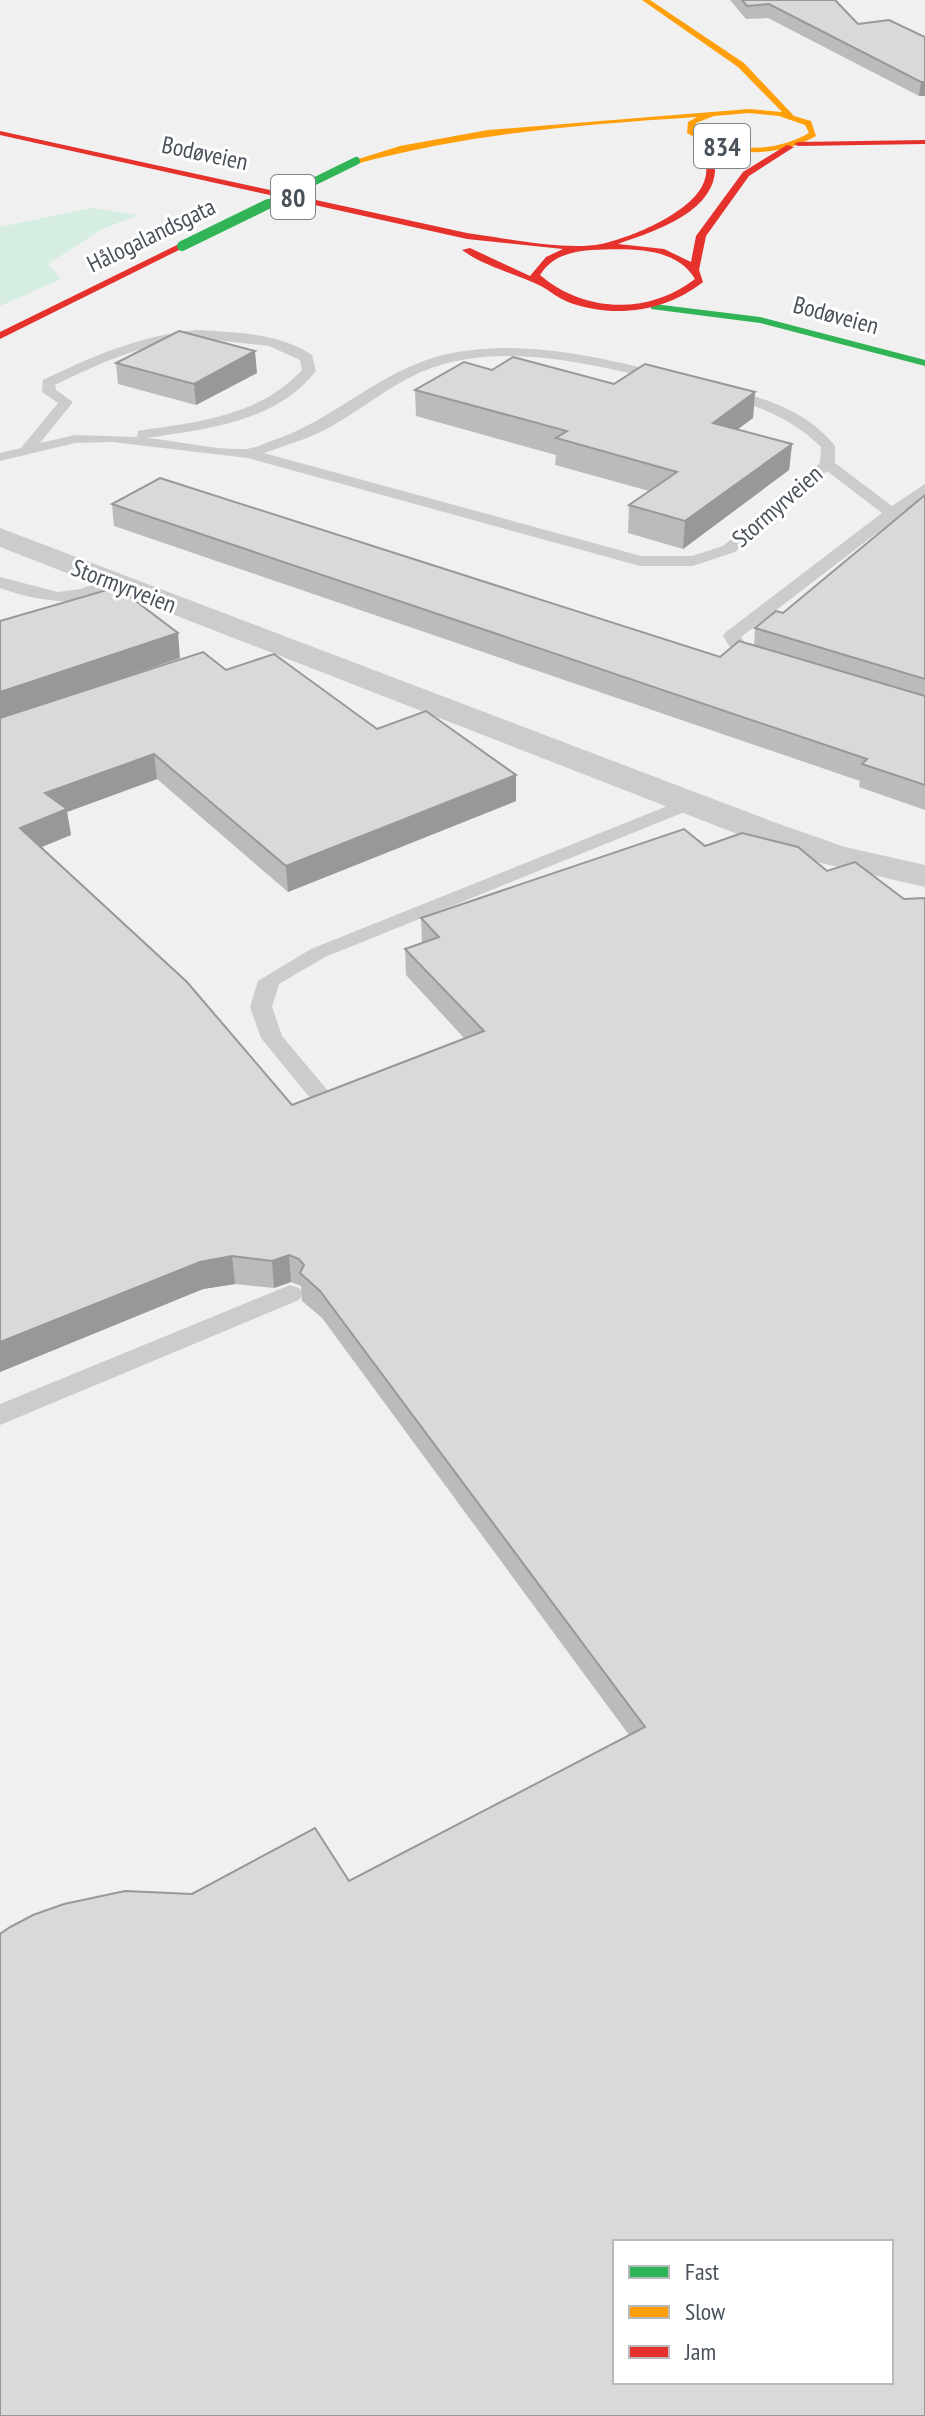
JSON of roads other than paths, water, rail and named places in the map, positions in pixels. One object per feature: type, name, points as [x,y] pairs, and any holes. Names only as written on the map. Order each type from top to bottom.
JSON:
[{"type":"main road","name":"834","points":[[645,0],[719,49],[795,118]]},
{"type":"main road","name":"834","points":[[751,76],[745,95],[737,105],[689,125],[692,135],[703,141],[741,149],[795,145]]},
{"type":"main road","name":"834","points":[[719,113],[759,112],[795,118]]},
{"type":"main road","name":"Hålogalandsgata","points":[[0,336],[356,161],[436,136],[497,126],[719,113]]},
{"type":"main road","points":[[795,118],[925,142]]},
{"type":"main road","points":[[795,118],[808,123],[813,131],[810,137],[795,145]]},
{"type":"main road","name":"Hålogalandsgata","points":[[554,122],[615,127],[703,141]]},
{"type":"main road","name":"Bodøveien","points":[[0,133],[467,236],[663,253],[721,285]]},
{"type":"main road","points":[[795,145],[901,140]]},
{"type":"main road","name":"834","points":[[596,248],[657,228],[687,210],[708,186],[711,165],[703,141]]},
{"type":"main road","name":"834","points":[[697,271],[701,236],[746,174],[795,145]]},
{"type":"main road","name":"Bodøveien","points":[[0,146],[479,253],[555,295],[585,303],[640,305],[760,320],[925,363]]},
{"type":"main road","name":"Bodøveien","points":[[538,283],[536,271],[545,261],[596,248]]},
{"type":"main road","name":"Bodøveien","points":[[640,305],[682,296],[697,286],[697,271]]},
{"type":"main road","name":"Bodøveien","points":[[761,301],[925,345]]},
{"type":"street","name":"Stormyrveien","points":[[0,537],[690,803],[834,855],[925,876]]},
{"type":"street","points":[[222,653],[253,637]]},
{"type":"lane","points":[[28,448],[66,402],[49,392],[48,383],[117,349],[154,337],[192,333],[230,335],[277,344],[296,350],[307,358],[309,371],[297,387],[230,421],[112,438]]},
{"type":"lane","name":"Stormyrveien","points":[[0,457],[75,439],[112,438],[249,454],[640,561],[693,561],[729,549],[827,464],[828,446],[815,430],[797,418],[759,400],[588,358],[544,354],[457,357],[418,368],[313,430],[249,454]]},
{"type":"lane","points":[[827,464],[892,513]]},
{"type":"lane","points":[[775,667],[745,658],[732,636],[925,489]]},
{"type":"lane","points":[[0,582],[33,595],[65,599],[115,582]]},
{"type":"lane","points":[[331,1109],[272,1038],[261,1007],[269,981],[318,953],[690,803]]},
{"type":"lane","points":[[0,1415],[290,1294]]}]
